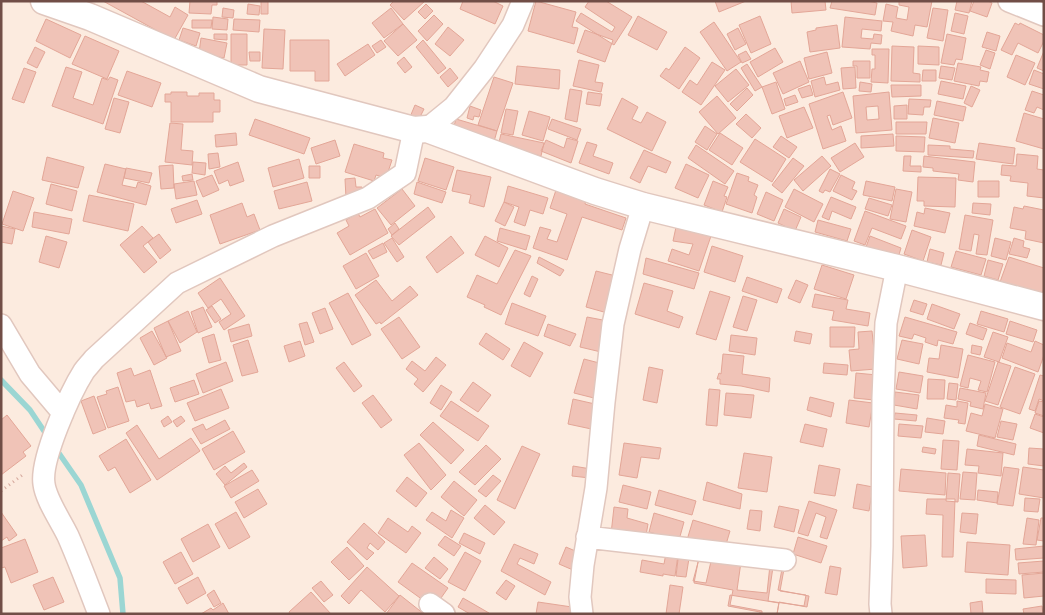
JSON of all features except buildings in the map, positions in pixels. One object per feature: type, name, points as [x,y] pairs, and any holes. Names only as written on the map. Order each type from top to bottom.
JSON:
[{"type":"street","points":[[44,1],[90,17],[259,89],[420,129],[643,206],[897,268],[1044,307]]},
{"type":"street","points":[[99,614],[67,535],[43,484],[47,456],[63,413],[84,370],[177,283],[273,236],[368,198],[405,173],[420,129],[454,107],[484,69],[513,25],[523,1]]},
{"type":"street","points":[[1009,1],[1044,15]]},
{"type":"street","points":[[582,614],[580,597],[583,565],[596,488],[614,324],[630,249],[643,206]]},
{"type":"street","points":[[881,614],[883,398],[886,323],[897,268]]},
{"type":"street","points":[[1,325],[30,374],[63,413]]},
{"type":"street","points":[[587,537],[785,560]]},
{"type":"waterway","points":[[1,380],[30,410],[48,437]]},
{"type":"waterway","points":[[56,449],[81,485],[120,578],[123,614]]}]
